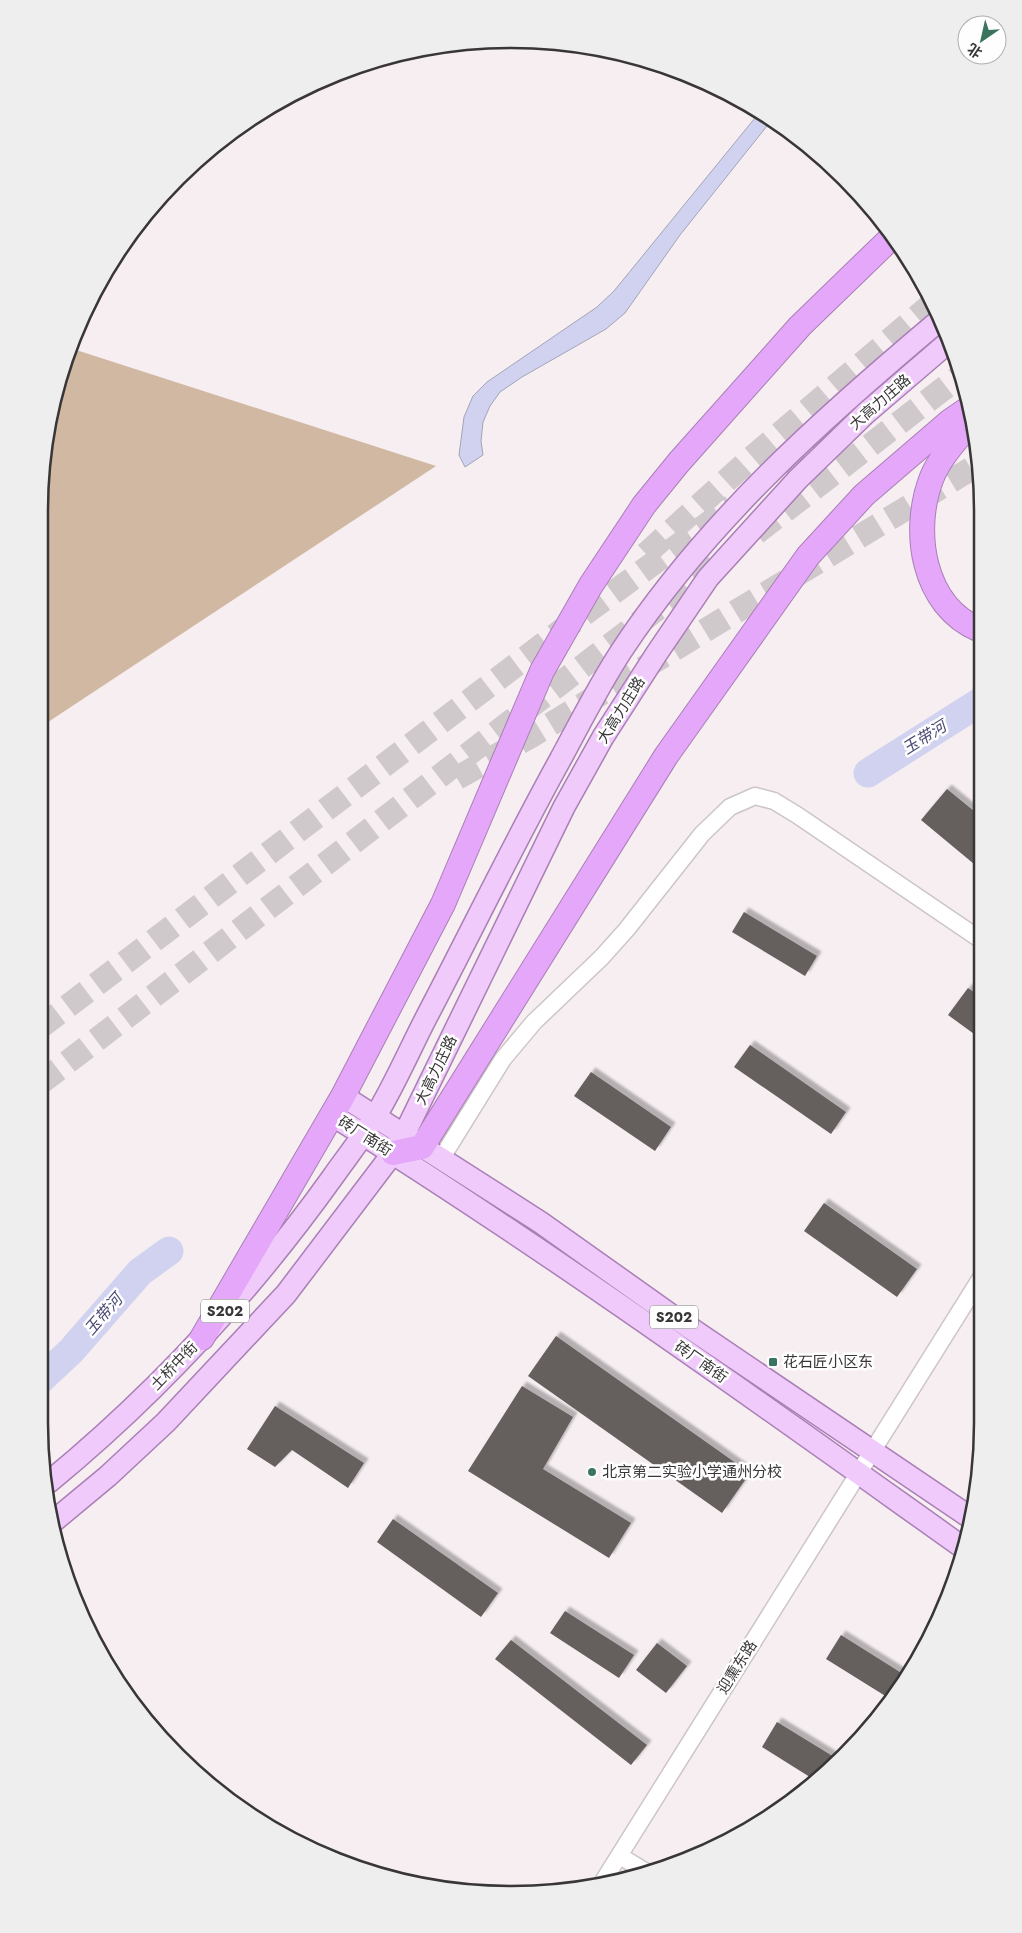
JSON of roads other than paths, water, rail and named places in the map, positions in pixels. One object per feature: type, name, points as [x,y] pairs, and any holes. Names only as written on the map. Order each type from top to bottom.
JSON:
[{"type":"highway","points":[[202,1338],[338,1106],[443,904],[542,671],[591,586],[644,506],[679,462],[800,326],[888,241]]},
{"type":"highway","points":[[415,1148],[666,756],[808,556],[864,495],[949,422],[964,412]]},
{"type":"highway","points":[[967,427],[933,475],[924,498],[921,529],[924,556],[931,580],[945,603],[957,616],[974,626]]},
{"type":"main road","name":"大高力庄路","points":[[375,1117],[557,765],[621,652],[705,540],[781,460],[888,363],[935,324]]},
{"type":"main road","name":"大高力庄路","points":[[57,1518],[108,1476],[166,1422],[286,1294],[415,1148],[564,807],[603,737],[703,585],[798,478],[865,414],[944,346]]},
{"type":"main road","name":"砖厂南街","points":[[338,1106],[375,1117],[570,1269],[958,1544]]},
{"type":"main road","name":"砖厂南街","points":[[338,1106],[363,1134],[415,1148],[540,1222],[671,1315],[966,1514]]},
{"type":"main road","name":"土桥中街","points":[[51,1481],[84,1454],[142,1400],[202,1338],[268,1263],[305,1216],[375,1117]]},
{"type":"street","points":[[415,1148],[503,1059],[534,1022],[602,958],[702,834],[730,807],[755,796],[774,801],[974,935]]},
{"type":"street","name":"迎熏东路","points":[[607,1876],[974,1289]]},
{"type":"street","points":[[620,1856],[639,1868]]},
{"type":"water","points":[[755,118],[768,125],[680,235],[625,313],[606,329],[522,377],[500,392],[490,406],[483,422],[481,441],[483,455],[465,467],[459,455],[464,417],[473,396],[487,382],[597,307],[614,291]]},
{"type":"waterway","name":"玉带河","points":[[868,773],[974,706]]},
{"type":"waterway","name":"玉带河","points":[[48,1373],[71,1351],[140,1272],[169,1251]]},
{"type":"tunnel","points":[[646,554],[748,461],[928,308]]},
{"type":"tunnel","points":[[756,533],[955,380]]},
{"type":"tunnel","points":[[783,468],[851,419]]},
{"type":"tunnel","points":[[457,778],[533,735],[973,468]]},
{"type":"tunnel","points":[[48,1021],[558,633],[732,506]]},
{"type":"tunnel","points":[[48,1077],[717,563]]},
{"type":"place","name":"花石匠小区东","points":[[773,1362]]},
{"type":"place","name":"北京第二实验小学通州分校","points":[[592,1472]]}]
